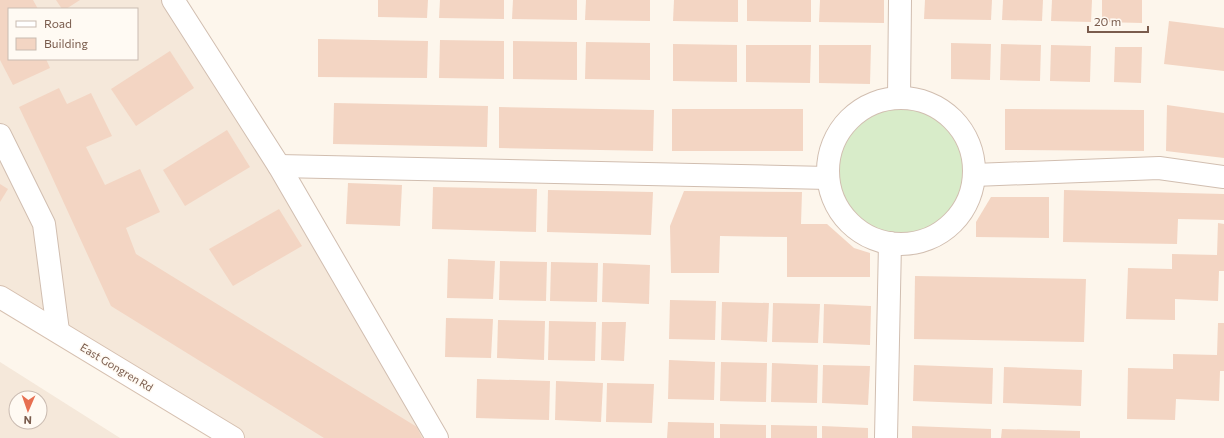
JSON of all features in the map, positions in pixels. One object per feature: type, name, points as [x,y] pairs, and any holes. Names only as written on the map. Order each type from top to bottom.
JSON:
[{"type":"street","points":[[173,0],[279,166],[437,438]]},
{"type":"street","points":[[899,98],[900,0]]},
{"type":"street","points":[[899,98],[923,101],[944,112],[961,130],[971,151],[974,175],[969,199],[956,219],[937,235],[914,243],[890,243],[867,236],[848,222],[834,201],[828,178],[829,154],[839,132],[855,114],[876,102],[899,98]]},
{"type":"street","points":[[0,135],[44,224],[58,331]]},
{"type":"street","points":[[279,166],[828,178]]},
{"type":"street","points":[[974,175],[1159,168],[1224,177]]},
{"type":"street","points":[[886,438],[890,243]]},
{"type":"street","name":"East Gongren Rd","points":[[0,296],[233,438]]},
{"type":"shaded area","points":[[0,0],[173,0],[437,438],[233,438],[0,297]]},
{"type":"shaded area","points":[[0,362],[44,390],[8,390],[8,430],[48,430],[48,392],[120,438],[0,438]]},
{"type":"green space","points":[[901,98],[929,104],[947,115],[957,125],[968,143],[974,171],[968,199],[957,217],[947,227],[929,238],[901,244],[873,238],[855,227],[845,217],[834,199],[828,171],[834,143],[845,125],[855,115],[873,104]]},
{"type":"building","points":[[0,0],[33,0],[37,8],[8,8],[8,60],[46,60],[50,68],[13,85],[0,60]]},
{"type":"building","points":[[56,0],[80,0],[68,8],[61,8]]},
{"type":"building","points":[[378,0],[428,0],[427,18],[378,17]]},
{"type":"building","points":[[440,0],[504,0],[504,19],[439,18]]},
{"type":"building","points":[[513,0],[577,0],[577,20],[512,19]]},
{"type":"building","points":[[586,0],[650,0],[650,21],[585,20]]},
{"type":"building","points":[[674,0],[738,0],[738,22],[673,21]]},
{"type":"building","points":[[747,0],[811,0],[811,22],[747,21]]},
{"type":"building","points":[[820,0],[884,0],[884,23],[819,22]]},
{"type":"building","points":[[925,0],[992,0],[991,20],[924,19]]},
{"type":"building","points":[[1003,0],[1043,0],[1042,21],[1002,20]]},
{"type":"building","points":[[1052,0],[1092,0],[1091,22],[1051,21]]},
{"type":"building","points":[[1102,0],[1142,0],[1142,23],[1102,22]]},
{"type":"building","points":[[1169,21],[1224,28],[1224,71],[1164,64]]},
{"type":"building","points":[[318,39],[428,41],[427,78],[318,77]]},
{"type":"building","points":[[440,40],[504,41],[504,79],[439,78]]},
{"type":"building","points":[[513,41],[577,42],[577,80],[513,79]]},
{"type":"building","points":[[586,42],[650,43],[650,80],[585,79]]},
{"type":"building","points":[[951,43],[991,44],[990,80],[951,79]]},
{"type":"building","points":[[673,44],[737,45],[737,82],[673,81]]},
{"type":"building","points":[[1001,44],[1041,45],[1040,81],[1000,80]]},
{"type":"building","points":[[746,45],[811,45],[810,83],[746,82]]},
{"type":"building","points":[[819,45],[871,45],[870,84],[819,83]]},
{"type":"building","points":[[1051,45],[1091,46],[1090,82],[1050,81]]},
{"type":"building","points":[[1115,47],[1142,47],[1141,83],[1114,82]]},
{"type":"building","points":[[170,51],[194,88],[136,126],[111,89]]},
{"type":"building","points":[[59,88],[67,104],[91,93],[112,136],[86,147],[105,185],[140,169],[160,212],[126,228],[136,254],[417,427],[422,438],[324,438],[111,306],[19,107]]},
{"type":"building","points":[[334,103],[488,106],[487,147],[333,144]]},
{"type":"building","points":[[1167,105],[1224,113],[1224,158],[1166,151]]},
{"type":"building","points":[[499,107],[654,110],[653,151],[499,148]]},
{"type":"building","points":[[672,109],[803,109],[803,151],[672,151]]},
{"type":"building","points":[[1005,109],[1144,110],[1144,151],[1005,150]]},
{"type":"building","points":[[227,130],[250,167],[185,206],[163,170]]},
{"type":"building","points":[[348,183],[402,185],[400,226],[346,224]]},
{"type":"building","points":[[0,184],[8,189],[0,202]]},
{"type":"building","points":[[433,187],[537,189],[536,232],[432,229]]},
{"type":"building","points":[[548,190],[653,192],[651,235],[547,232]]},
{"type":"building","points":[[1064,190],[1224,194],[1224,220],[1178,219],[1177,244],[1063,242]]},
{"type":"building","points":[[684,191],[802,192],[801,224],[827,224],[854,248],[870,253],[870,277],[787,277],[787,237],[720,236],[719,273],[671,273],[670,226]]},
{"type":"building","points":[[991,197],[1049,197],[1049,238],[976,237],[976,222]]},
{"type":"building","points":[[279,209],[302,246],[233,286],[209,249]]},
{"type":"building","points":[[1218,223],[1224,224],[1224,271],[1219,271],[1218,301],[1175,299],[1175,320],[1126,319],[1128,268],[1172,269],[1172,254],[1217,255]]},
{"type":"building","points":[[448,259],[495,261],[493,299],[447,298]]},
{"type":"building","points":[[500,261],[547,262],[546,301],[499,300]]},
{"type":"building","points":[[551,262],[598,263],[597,302],[550,301]]},
{"type":"building","points":[[603,263],[650,265],[649,304],[602,302]]},
{"type":"building","points":[[915,276],[1086,279],[1084,342],[914,339]]},
{"type":"building","points":[[670,300],[716,301],[715,340],[669,339]]},
{"type":"building","points":[[722,302],[769,303],[767,342],[721,340]]},
{"type":"building","points":[[773,303],[820,304],[818,343],[772,342]]},
{"type":"building","points":[[824,304],[871,306],[870,345],[823,343]]},
{"type":"building","points":[[446,318],[493,319],[491,358],[445,357]]},
{"type":"building","points":[[498,320],[545,321],[544,360],[497,358]]},
{"type":"building","points":[[549,321],[596,322],[595,361],[548,360]]},
{"type":"building","points":[[602,322],[626,322],[624,361],[601,360]]},
{"type":"building","points":[[1218,323],[1224,323],[1224,371],[1220,371],[1219,401],[1176,399],[1175,420],[1127,419],[1128,368],[1173,369],[1173,354],[1217,355]]},
{"type":"building","points":[[669,360],[715,362],[714,400],[668,399]]},
{"type":"building","points":[[721,362],[767,363],[766,402],[720,401]]},
{"type":"building","points":[[772,363],[818,365],[817,403],[771,402]]},
{"type":"building","points":[[823,365],[870,366],[868,405],[822,403]]},
{"type":"building","points":[[914,365],[993,368],[992,404],[913,401]]},
{"type":"building","points":[[1004,367],[1082,370],[1081,406],[1003,403]]},
{"type":"building","points":[[477,379],[550,381],[549,420],[476,418]]},
{"type":"building","points":[[556,381],[603,383],[601,422],[555,420]]},
{"type":"building","points":[[607,383],[654,384],[652,423],[606,422]]},
{"type":"building","points":[[668,422],[714,423],[714,438],[667,438]]},
{"type":"building","points":[[720,424],[766,425],[766,438],[720,438]]},
{"type":"building","points":[[771,425],[817,426],[817,438],[771,438]]},
{"type":"building","points":[[822,426],[868,428],[868,438],[822,438]]},
{"type":"building","points":[[912,426],[991,429],[991,438],[912,438]]},
{"type":"building","points":[[1002,429],[1080,431],[1080,438],[1001,438]]}]
